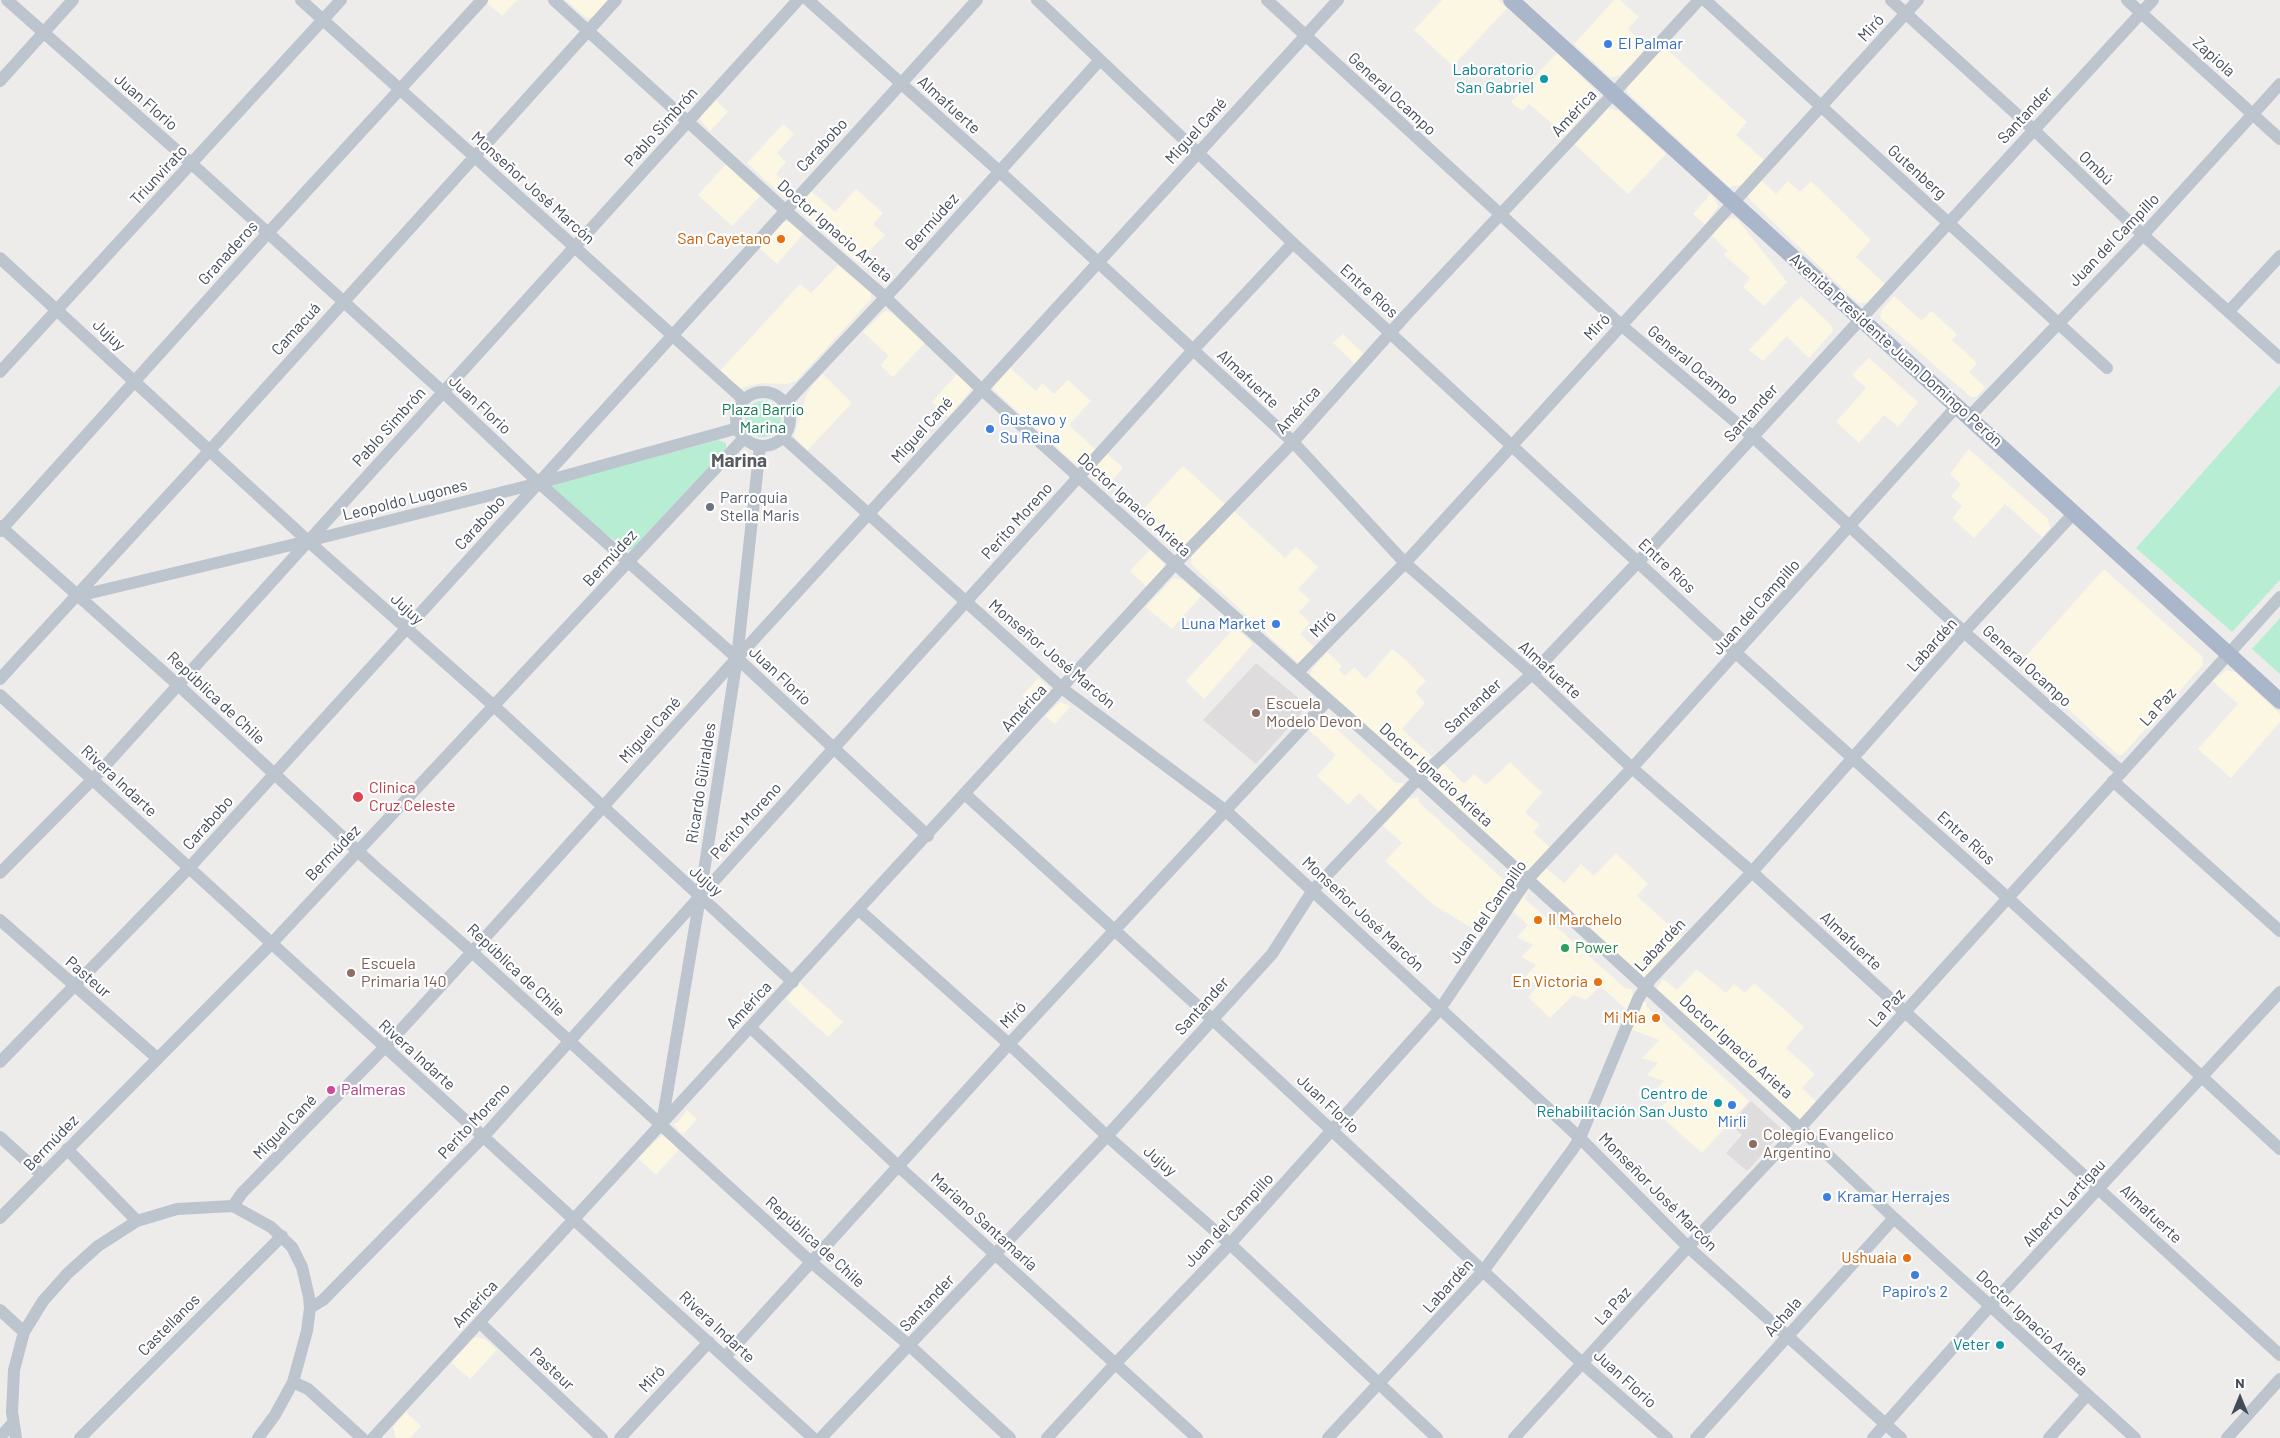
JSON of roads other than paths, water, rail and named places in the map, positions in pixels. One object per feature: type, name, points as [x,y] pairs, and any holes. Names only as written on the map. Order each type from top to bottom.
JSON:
[{"type":"main road","name":"Avenida Presidente Juan Domingo Perón","points":[[1511,0],[2280,701]]},
{"type":"street","name":"Juan Florio","points":[[7,0],[192,164],[442,391],[539,482],[737,658],[928,836]]},
{"type":"street","points":[[0,81],[73,0]]},
{"type":"street","name":"Monseñor José Marcón","points":[[301,0],[744,400]]},
{"type":"street","name":"Triunvirato","points":[[0,372],[340,0]]},
{"type":"street","name":"Granaderos","points":[[1,528],[482,0]]},
{"type":"street","name":"Doctor Ignacio Arieta","points":[[554,0],[785,210],[885,297],[981,389],[1175,564],[1418,779],[1800,1128],[1894,1218],[2135,1438]]},
{"type":"street","name":"Camacuá","points":[[0,679],[78,596],[616,0]]},
{"type":"street","name":"Pablo Simbrón","points":[[0,873],[94,778],[442,391],[798,0]]},
{"type":"street","name":"Almafuerte","points":[[808,0],[999,171],[1293,442],[1405,563],[1532,674],[1632,768],[1752,872],[2280,1355]]},
{"type":"street","name":"Carabobo","points":[[0,1062],[189,868],[977,0]]},
{"type":"street","name":"Entre Ríos","points":[[1038,0],[1292,243],[2280,1149]]},
{"type":"street","name":"General Ocampo","points":[[1267,0],[1620,325],[1752,436],[1964,632],[2280,931]]},
{"type":"street","name":"Miguel Cané","points":[[233,1206],[242,1193],[385,1047],[981,389],[1338,0]]},
{"type":"street","name":"América","points":[[379,1436],[480,1323],[966,795],[1175,564],[1293,442],[1390,332],[1699,0]]},
{"type":"street","name":"Gutenberg","points":[[1705,0],[2107,368]]},
{"type":"street","name":"Ombú","points":[[1891,0],[2034,130],[2143,235],[2280,358]]},
{"type":"street","name":"Miró","points":[[1298,672],[1405,563],[1918,0]]},
{"type":"street","name":"Zapiola","points":[[2126,0],[2280,139]]},
{"type":"street","name":"Santander","points":[[821,1438],[1107,1136],[1272,954],[1313,890],[1418,779],[1532,674],[1638,561],[2152,0]]},
{"type":"street","name":"Bermúdez","points":[[785,404],[1100,60]]},
{"type":"street","name":"Juan del Campillo","points":[[1969,417],[2143,235],[2280,84]]},
{"type":"street","name":"Perito Moreno","points":[[310,1308],[323,1300],[484,1137],[834,747],[1292,243]]},
{"type":"street","points":[[2229,311],[2280,256]]},
{"type":"street","name":"Jujuy","points":[[0,258],[405,629],[494,706],[793,982]]},
{"type":"street","points":[[762,392],[771,393],[785,404],[790,422],[783,436],[774,444],[760,446],[741,434],[737,412],[744,400],[753,394],[762,392]]},
{"type":"street","name":"Juan del Campillo","points":[[1047,1438],[1230,1244],[1440,1009],[1527,880],[1632,768],[1957,406]]},
{"type":"street","name":"Bermúdez","points":[[0,1218],[156,1057],[272,942],[628,562],[741,434]]},
{"type":"street","name":"Leopoldo Lugones","points":[[78,596],[741,434]]},
{"type":"street","name":"Monseñor José Marcón","points":[[783,436],[1063,689],[1225,810],[1580,1138],[1688,1247],[1901,1438]]},
{"type":"street","name":"Ricardo Güiraldes","points":[[662,1124],[737,658],[760,446]]},
{"type":"street","name":"Labardén","points":[[1328,1438],[1484,1270],[1580,1138],[1645,986],[1752,872],[1964,632],[2074,514]]},
{"type":"street","name":"República de Chile","points":[[1,528],[177,684],[358,851],[662,1124],[811,1262],[910,1346],[1010,1438]]},
{"type":"street","name":"La Paz","points":[[1514,1438],[1688,1247],[1800,1128],[2280,597]]},
{"type":"street","name":"Rivera Indarte","points":[[0,695],[94,778],[189,868],[576,1219],[813,1438]]},
{"type":"street","name":"Miró","points":[[726,1357],[1113,930],[1328,700]]},
{"type":"street","name":"Juan Florio","points":[[966,795],[1212,1019],[1583,1364],[1667,1438]]},
{"type":"street","name":"Jujuy","points":[[859,910],[1009,1044],[1107,1136],[1230,1244],[1437,1438]]},
{"type":"street","name":"Pasteur","points":[[0,920],[74,987],[156,1057]]},
{"type":"street","name":"Alberto Lartigau","points":[[1874,1438],[1990,1306],[2280,992]]},
{"type":"street","name":"Mariano Santamaría","points":[[751,1028],[898,1166],[1197,1438]]},
{"type":"street","points":[[0,1137],[42,1175]]},
{"type":"street","points":[[67,1149],[137,1221]]},
{"type":"street","points":[[16,1438],[12,1424],[14,1370],[24,1332],[43,1301],[68,1273],[98,1246],[137,1221],[177,1209],[233,1206],[262,1220],[282,1236],[298,1258],[306,1282],[310,1308],[307,1331],[293,1382],[275,1415],[258,1438]]},
{"type":"street","name":"Achala","points":[[1696,1438],[1894,1218]]},
{"type":"street","name":"Castellanos","points":[[80,1438],[282,1236]]},
{"type":"street","points":[[0,1310],[24,1332]]},
{"type":"street","name":"Pasteur","points":[[480,1323],[602,1438]]},
{"type":"street","name":"Miró","points":[[620,1438],[709,1342]]},
{"type":"street","points":[[2227,1438],[2280,1380]]},
{"type":"street","points":[[293,1382],[308,1389],[362,1438]]},
{"type":"street","points":[[2049,1438],[2087,1395]]},
{"type":"street","points":[[0,1437],[12,1424]]},
{"type":"place","name":"El Palmar","points":[[1608,44]]},
{"type":"place","name":"Laboratorio San Gabriel","points":[[1544,79]]},
{"type":"place","name":"San Cayetano","points":[[781,239]]},
{"type":"place","name":"Gustavo y Su Reina","points":[[990,429]]},
{"type":"place","name":"Parroquia Stella Maris","points":[[710,507]]},
{"type":"place","name":"Luna Market","points":[[1276,624]]},
{"type":"place","name":"Escuela Modelo Devon","points":[[1256,713]]},
{"type":"place","name":"Clinica Cruz Celeste","points":[[358,797]]},
{"type":"place","name":"Il Marchelo","points":[[1538,920]]},
{"type":"place","name":"Power","points":[[1565,948]]},
{"type":"place","name":"Escuela Primaria 140","points":[[351,973]]},
{"type":"place","name":"En Victoria","points":[[1598,982]]},
{"type":"place","name":"Mi Mia","points":[[1656,1018]]},
{"type":"place","name":"Palmeras","points":[[331,1090]]},
{"type":"place","name":"Centro de Rehabilitación San Justo","points":[[1718,1103]]},
{"type":"place","name":"Mirli","points":[[1732,1105]]},
{"type":"place","name":"Colegio Evangelico Argentino","points":[[1753,1144]]},
{"type":"place","name":"Kramar Herrajes","points":[[1827,1197]]},
{"type":"place","name":"Ushuaia","points":[[1907,1258]]},
{"type":"place","name":"Papiro's 2","points":[[1915,1275]]},
{"type":"place","name":"Veter","points":[[2000,1345]]},
{"type":"district","name":"Marina","points":[[739,461]]},
{"type":"park label","name":"Plaza Barrio Marina","points":[[763,419]]}]
